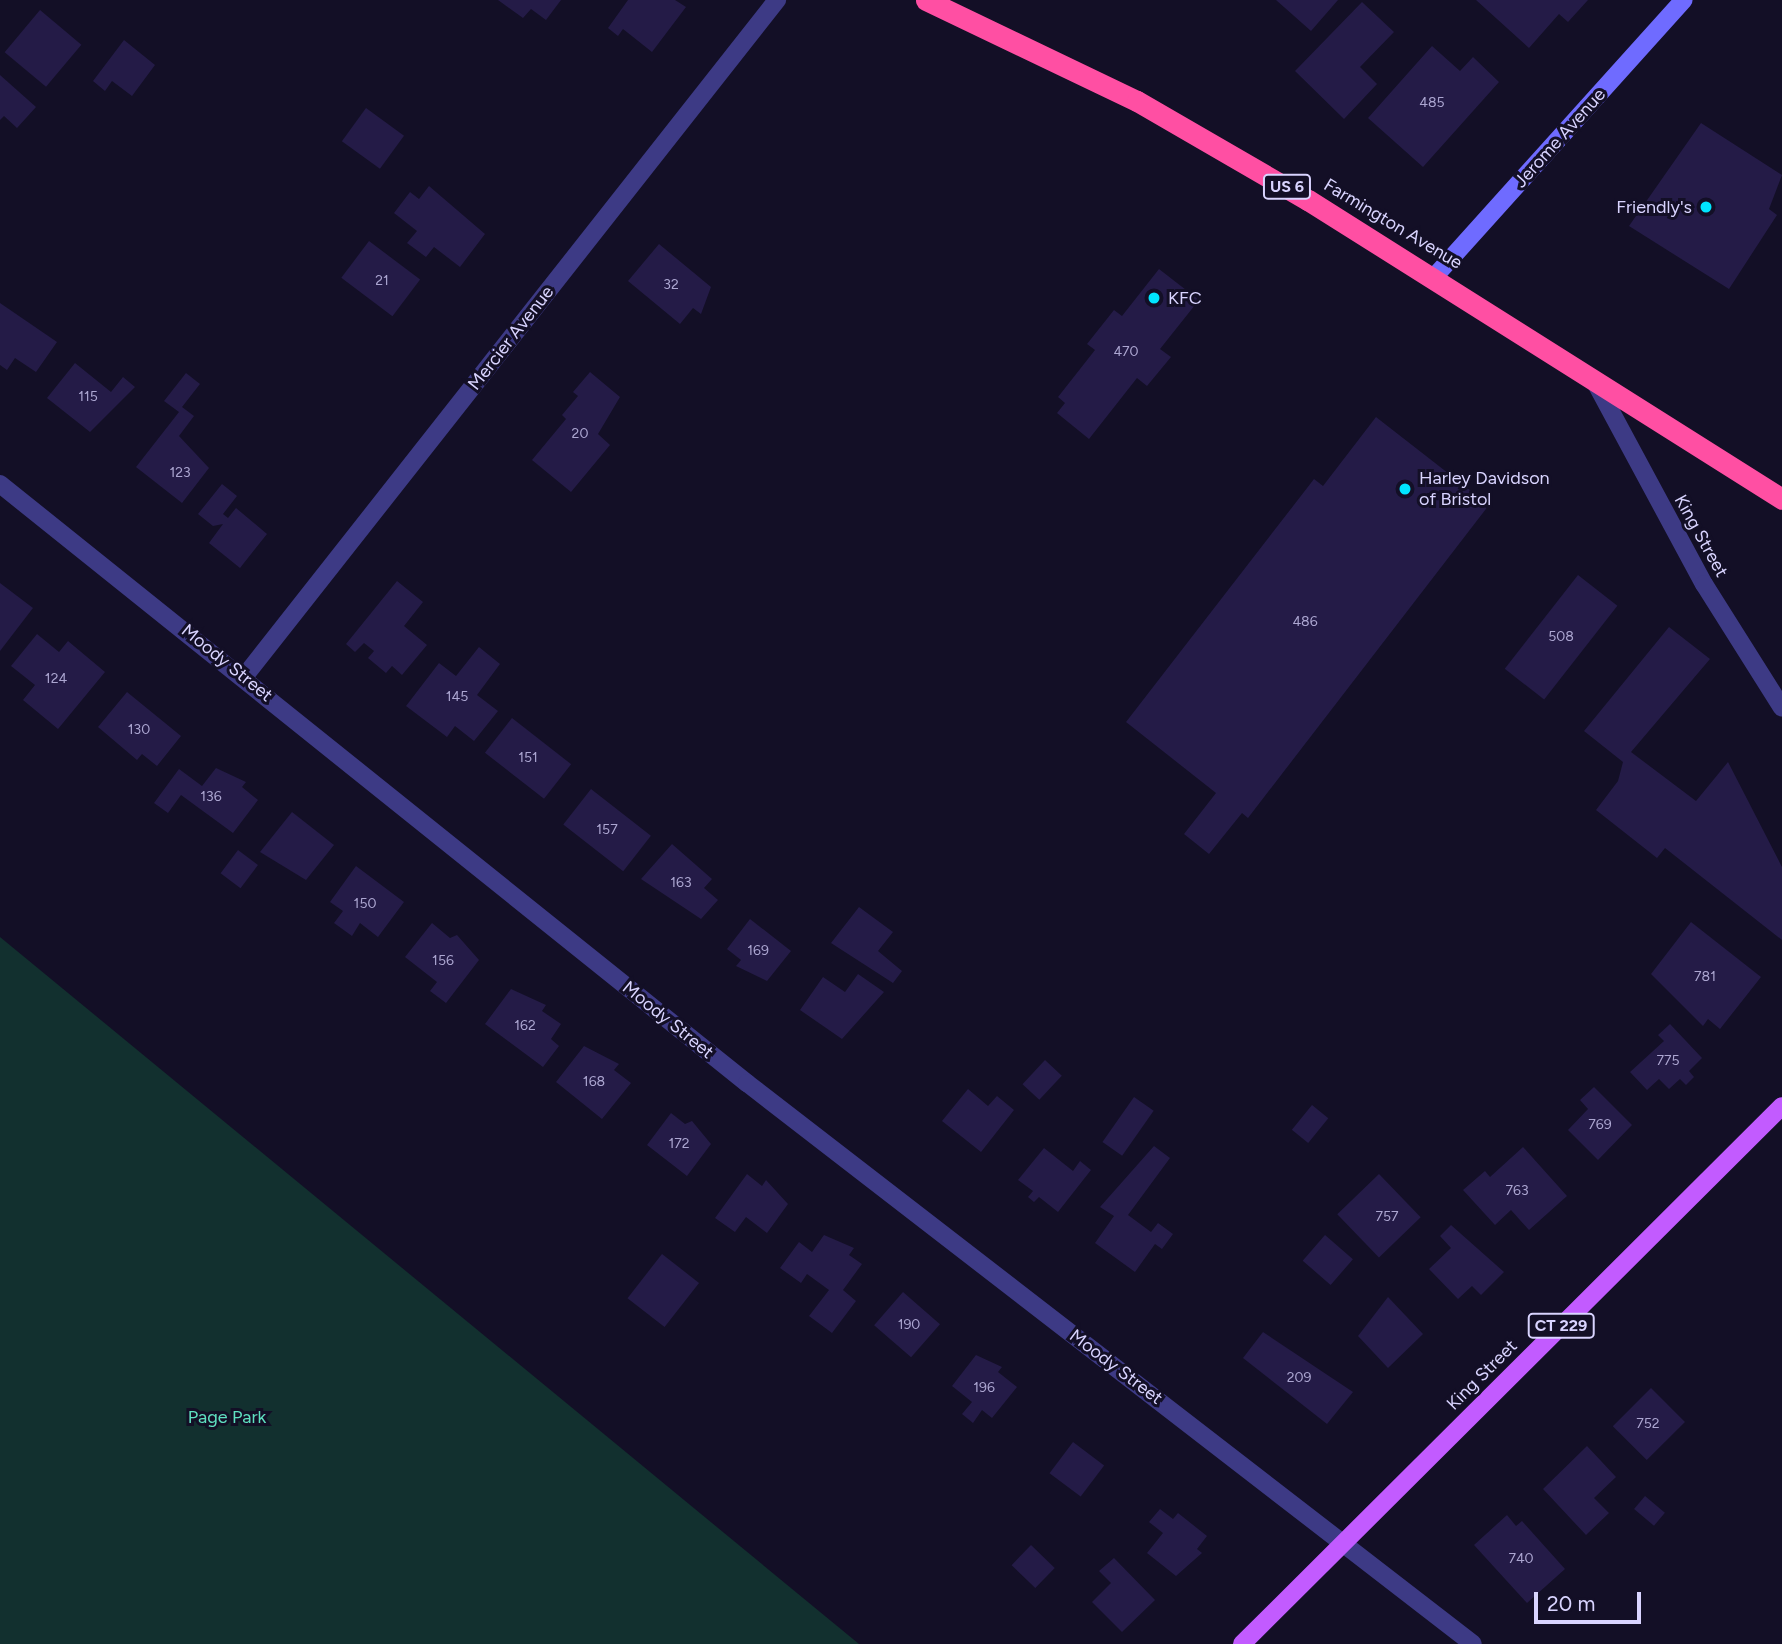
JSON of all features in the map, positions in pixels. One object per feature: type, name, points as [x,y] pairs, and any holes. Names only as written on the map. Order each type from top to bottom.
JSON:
[{"type":"highway","name":"Farmington Avenue","points":[[926,0],[1137,101],[1436,275],[1782,499]]},
{"type":"main road","name":"Jerome Avenue","points":[[1436,275],[1684,0]]},
{"type":"main road","name":"King Street","points":[[1242,1644],[1782,1106]]},
{"type":"street","name":"Mercier Avenue","points":[[244,677],[777,0]]},
{"type":"street","name":"King Street","points":[[1593,378],[1687,555],[1782,708]]},
{"type":"street","name":"Moody Street","points":[[0,484],[757,1091],[1346,1542],[1473,1644]]},
{"type":"green space","name":"Page Park","points":[[0,937],[859,1644],[0,1644]]},
{"type":"building","points":[[498,0],[561,0],[546,20],[531,9],[523,18]]},
{"type":"building","points":[[628,0],[675,0],[686,7],[652,52],[623,29],[618,36],[608,28]]},
{"type":"building","points":[[1276,0],[1338,0],[1311,31]]},
{"type":"building","points":[[1476,0],[1588,0],[1568,22],[1559,14],[1529,48]]},
{"type":"building","points":[[1362,2],[1394,32],[1360,67],[1377,84],[1344,119],[1295,71]]},
{"type":"building","points":[[40,10],[81,45],[46,87],[5,52]]},
{"type":"building","points":[[124,40],[155,65],[132,96],[112,81],[105,91],[93,81]]},
{"type":"building","points":[[1432,46],[1460,71],[1473,57],[1499,82],[1423,167],[1368,118]]},
{"type":"building","points":[[0,75],[36,107],[17,128],[4,116],[0,120]]},
{"type":"building","points":[[366,108],[404,136],[380,169],[342,141]]},
{"type":"building","points":[[1701,123],[1782,175],[1769,209],[1777,215],[1729,289],[1629,226]]},
{"type":"building","points":[[429,186],[485,234],[460,267],[434,247],[426,257],[407,243],[417,231],[394,213],[410,192],[419,199]]},
{"type":"building","points":[[369,241],[420,280],[392,316],[341,278]]},
{"type":"building","points":[[659,244],[711,287],[701,314],[693,308],[680,324],[628,281]]},
{"type":"building","points":[[1159,269],[1199,300],[1160,349],[1171,357],[1147,386],[1137,378],[1089,439],[1057,413],[1065,403],[1058,397],[1095,350],[1087,344],[1114,310],[1122,316]]},
{"type":"building","points":[[0,303],[57,342],[36,372],[15,358],[7,370],[0,365]]},
{"type":"building","points":[[75,363],[111,392],[123,377],[135,387],[90,432],[47,398]]},
{"type":"building","points":[[590,372],[620,397],[598,434],[610,445],[571,492],[532,460],[566,419],[562,415],[578,396],[573,392]]},
{"type":"building","points":[[186,373],[200,384],[182,407],[194,416],[179,436],[209,468],[182,503],[136,467],[179,412],[164,401]]},
{"type":"building","points":[[1376,417],[1489,505],[1248,818],[1242,813],[1209,854],[1184,834],[1216,793],[1126,722],[1314,479],[1323,486]]},
{"type":"building","points":[[222,484],[237,496],[223,514],[228,518],[236,508],[267,534],[240,568],[209,543],[223,524],[213,526],[198,514]]},
{"type":"building","points":[[1578,575],[1617,606],[1544,700],[1505,669]]},
{"type":"building","points":[[397,581],[423,602],[404,626],[427,645],[402,675],[392,666],[386,673],[368,658],[374,651],[364,643],[355,652],[346,644]]},
{"type":"building","points":[[0,583],[33,608],[0,651]]},
{"type":"building","points":[[1669,627],[1710,659],[1631,752],[1696,801],[1728,762],[1782,867],[1782,940],[1665,848],[1657,858],[1596,810],[1618,781],[1623,762],[1584,731]]},
{"type":"building","points":[[37,634],[59,652],[68,641],[105,672],[58,729],[23,700],[35,685],[11,666]]},
{"type":"building","points":[[479,647],[500,664],[477,695],[498,711],[474,741],[455,726],[447,737],[406,706],[439,663],[456,676]]},
{"type":"building","points":[[127,692],[181,736],[157,766],[142,754],[137,760],[98,727]]},
{"type":"building","points":[[512,718],[571,764],[544,799],[485,753]]},
{"type":"building","points":[[216,768],[246,782],[242,787],[258,800],[233,833],[181,795],[168,813],[154,803],[179,769],[202,786]]},
{"type":"building","points":[[591,789],[651,836],[623,871],[563,824]]},
{"type":"building","points":[[292,812],[334,845],[306,880],[260,852]]},
{"type":"building","points":[[672,844],[712,879],[704,888],[718,900],[701,919],[641,879]]},
{"type":"building","points":[[238,850],[258,865],[241,888],[221,873]]},
{"type":"building","points":[[356,866],[404,902],[378,937],[360,923],[352,936],[334,923],[343,911],[330,902]]},
{"type":"building","points":[[859,907],[893,932],[878,951],[902,971],[893,983],[831,943]]},
{"type":"building","points":[[750,919],[791,951],[767,981],[736,966],[741,960],[727,949]]},
{"type":"building","points":[[1691,922],[1761,977],[1720,1029],[1708,1019],[1703,1026],[1651,974]]},
{"type":"building","points":[[432,923],[450,938],[457,935],[479,960],[446,1003],[430,991],[437,982],[405,957]]},
{"type":"building","points":[[858,974],[884,992],[842,1039],[800,1010],[823,977],[845,992]]},
{"type":"building","points":[[511,989],[546,1005],[542,1011],[561,1024],[551,1039],[559,1046],[543,1067],[485,1024]]},
{"type":"building","points":[[1670,1024],[1702,1058],[1689,1071],[1694,1077],[1686,1085],[1680,1079],[1669,1089],[1659,1079],[1647,1090],[1630,1072],[1664,1041],[1658,1035]]},
{"type":"building","points":[[584,1046],[619,1064],[614,1070],[631,1083],[602,1119],[556,1082]]},
{"type":"building","points":[[1045,1060],[1062,1076],[1039,1100],[1022,1084]]},
{"type":"building","points":[[1594,1087],[1632,1125],[1598,1160],[1568,1130],[1588,1109],[1580,1100]]},
{"type":"building","points":[[968,1089],[988,1106],[997,1096],[1014,1110],[981,1152],[942,1121]]},
{"type":"building","points":[[1134,1097],[1154,1111],[1122,1156],[1102,1142]]},
{"type":"building","points":[[1312,1105],[1328,1118],[1308,1143],[1292,1130]]},
{"type":"building","points":[[671,1113],[685,1124],[692,1121],[711,1144],[687,1176],[647,1145]]},
{"type":"building","points":[[1154,1146],[1170,1158],[1128,1215],[1151,1232],[1158,1223],[1173,1234],[1162,1249],[1155,1244],[1135,1272],[1095,1243],[1114,1216],[1100,1207]]},
{"type":"building","points":[[1523,1147],[1567,1196],[1529,1230],[1511,1210],[1495,1225],[1463,1190],[1485,1171],[1490,1177]]},
{"type":"building","points":[[1044,1148],[1073,1171],[1080,1161],[1091,1170],[1058,1212],[1039,1197],[1034,1202],[1028,1197],[1033,1191],[1018,1180]]},
{"type":"building","points":[[747,1174],[762,1186],[766,1180],[788,1204],[767,1233],[746,1217],[735,1232],[715,1218]]},
{"type":"building","points":[[1379,1174],[1421,1217],[1379,1257],[1337,1214]]},
{"type":"building","points":[[1451,1225],[1504,1272],[1481,1295],[1472,1286],[1458,1299],[1429,1269],[1451,1248],[1440,1236]]},
{"type":"building","points":[[824,1235],[854,1248],[849,1255],[862,1264],[843,1290],[856,1301],[832,1333],[809,1316],[829,1290],[807,1274],[801,1283],[780,1268],[799,1242],[812,1252]]},
{"type":"building","points":[[1325,1235],[1353,1259],[1331,1285],[1303,1261]]},
{"type":"building","points":[[662,1254],[699,1283],[665,1327],[628,1298]]},
{"type":"building","points":[[903,1292],[940,1324],[911,1357],[874,1325]]},
{"type":"building","points":[[1388,1297],[1423,1334],[1388,1368],[1358,1336]]},
{"type":"building","points":[[1263,1332],[1353,1392],[1327,1424],[1243,1358]]},
{"type":"building","points":[[976,1355],[1002,1367],[998,1372],[1017,1387],[992,1418],[982,1410],[973,1423],[962,1414],[972,1402],[952,1386]]},
{"type":"building","points":[[1651,1388],[1685,1422],[1647,1460],[1613,1426]]},
{"type":"building","points":[[1073,1442],[1104,1465],[1081,1497],[1050,1473]]},
{"type":"building","points":[[1587,1446],[1616,1477],[1594,1498],[1609,1513],[1586,1535],[1543,1489]]},
{"type":"building","points":[[1645,1496],[1665,1513],[1654,1526],[1634,1509]]},
{"type":"building","points":[[1160,1509],[1173,1519],[1178,1513],[1207,1536],[1197,1549],[1202,1553],[1176,1576],[1147,1553],[1163,1533],[1149,1522]]},
{"type":"building","points":[[1507,1515],[1516,1526],[1522,1521],[1565,1569],[1527,1603],[1474,1545]]},
{"type":"building","points":[[1031,1545],[1055,1568],[1035,1588],[1012,1565]]},
{"type":"building","points":[[1114,1558],[1155,1600],[1122,1632],[1092,1602],[1111,1583],[1099,1571]]},
{"type":"place","name":"Friendly's","points":[[1706,207]]},
{"type":"place","name":"KFC","points":[[1154,298]]},
{"type":"place","name":"Harley Davidson of Bristol","points":[[1405,489]]}]
